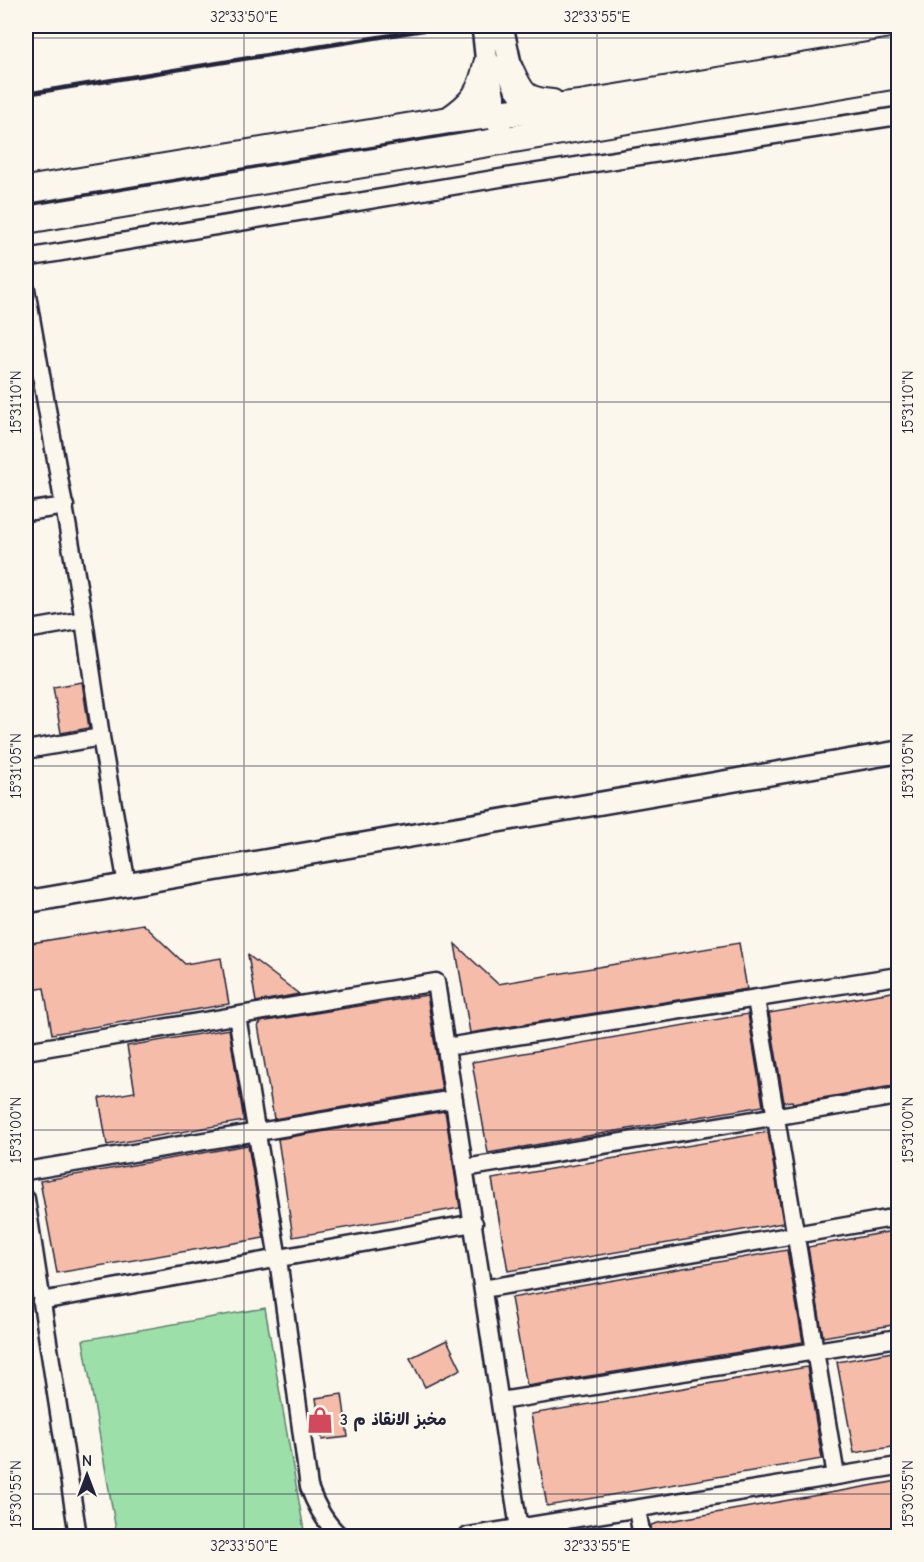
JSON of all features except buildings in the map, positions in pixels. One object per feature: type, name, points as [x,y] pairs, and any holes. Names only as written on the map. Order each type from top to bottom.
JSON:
[{"type":"main road","points":[[26,190],[449,120],[580,104],[898,51]]},
{"type":"main road","points":[[449,120],[469,106],[476,97],[482,87],[487,64]]},
{"type":"main road","points":[[512,72],[525,97],[538,101],[580,104]]},
{"type":"main road","points":[[26,220],[898,75]]},
{"type":"street","points":[[483,26],[487,64],[508,112],[514,140]]},
{"type":"street","points":[[502,26],[512,72],[508,112]]},
{"type":"street","points":[[26,258],[445,186],[898,116]]},
{"type":"street","points":[[26,289],[34,387],[65,506],[127,885]]},
{"type":"street","points":[[26,512],[65,506]]},
{"type":"street","points":[[26,630],[84,620]]},
{"type":"street","points":[[26,750],[101,737]]},
{"type":"street","points":[[26,903],[898,752]]},
{"type":"street","points":[[446,1047],[898,976]]},
{"type":"street","points":[[26,1051],[436,982],[519,1529]]},
{"type":"street","points":[[756,999],[836,1476]]},
{"type":"street","points":[[237,1016],[278,1259],[309,1487],[316,1506],[340,1536]]},
{"type":"street","points":[[465,1168],[898,1096]]},
{"type":"street","points":[[26,1172],[454,1099]]},
{"type":"street","points":[[26,1199],[78,1536]]},
{"type":"street","points":[[483,1289],[898,1217]]},
{"type":"street","points":[[41,1301],[474,1223]]},
{"type":"street","points":[[500,1401],[815,1353],[898,1338]]},
{"type":"street","points":[[468,1536],[898,1466]]},
{"type":"street","points":[[637,1510],[642,1536]]},
{"type":"green space","points":[[265,1308],[305,1536],[117,1536],[83,1340]]},
{"type":"railway","points":[[26,94],[448,26]]},
{"type":"place","name":"مخبز الانقاذ م 3","points":[[320,1420]]}]
